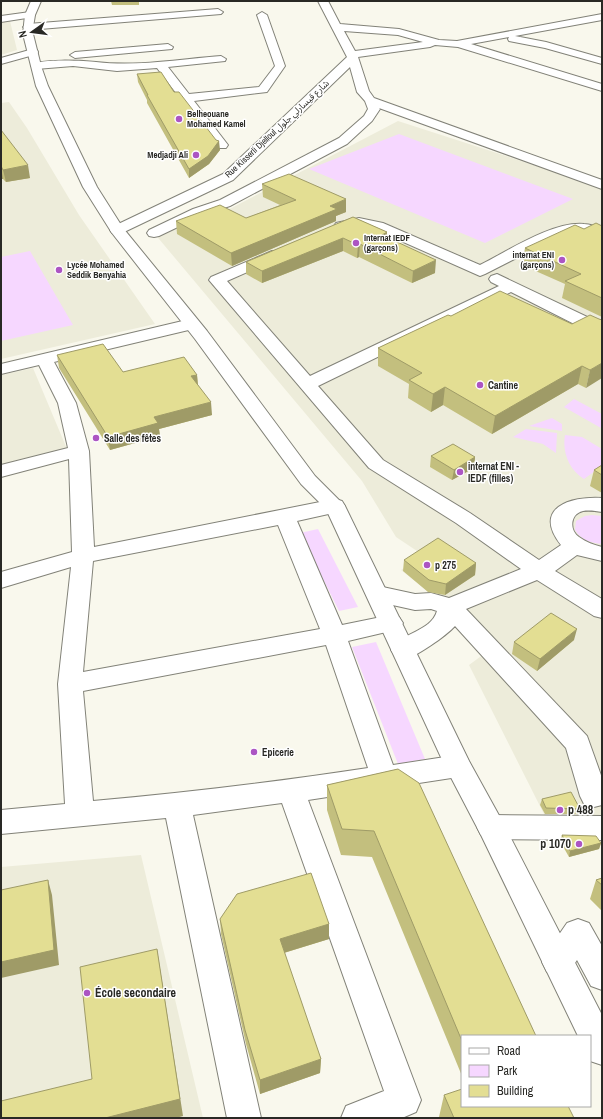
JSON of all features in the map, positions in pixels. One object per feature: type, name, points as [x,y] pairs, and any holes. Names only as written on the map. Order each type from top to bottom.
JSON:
[{"type":"street","points":[[154,233],[198,212],[225,203],[343,141],[368,118],[374,109],[370,100],[363,92],[353,57],[323,1]]},
{"type":"street","points":[[1,61],[32,36],[218,12]]},
{"type":"street","points":[[183,93],[263,90],[280,66],[262,15]]},
{"type":"street","points":[[337,27],[399,32],[439,43],[457,44],[602,17]]},
{"type":"street","points":[[1,19],[32,36],[73,63],[117,68],[221,59]]},
{"type":"street","points":[[32,36],[200,20]]},
{"type":"street","points":[[570,23],[596,29]]},
{"type":"street","points":[[32,36],[105,52],[168,47]]},
{"type":"street","points":[[32,36],[42,86],[90,187],[117,230],[191,324],[308,480],[335,506],[378,594],[458,766],[491,827],[602,1049]]},
{"type":"street","points":[[498,37],[546,45],[602,61]]},
{"type":"street","points":[[353,57],[439,43]]},
{"type":"street","points":[[457,44],[602,88]]},
{"type":"street","name":"Rue Kisserli Djelloul شارع قيسارلي جلول","points":[[117,230],[228,177],[353,57]]},
{"type":"street","points":[[162,65],[222,145]]},
{"type":"street","points":[[183,93],[237,81]]},
{"type":"street","points":[[370,100],[482,142],[602,184]]},
{"type":"street","points":[[325,233],[346,224],[359,222],[378,226],[480,271],[602,331]]},
{"type":"street","points":[[480,271],[559,231],[584,228],[602,233]]},
{"type":"street","points":[[289,249],[217,280],[376,464],[463,518],[540,571],[602,610]]},
{"type":"street","points":[[307,384],[511,286]]},
{"type":"street","points":[[1,369],[191,324]]},
{"type":"street","points":[[44,359],[67,403],[79,451],[83,556],[70,684],[80,814]]},
{"type":"street","points":[[1,472],[79,451]]},
{"type":"street","points":[[602,506],[584,504],[573,507],[562,515],[559,523],[560,530],[575,546],[602,554]]},
{"type":"street","points":[[1,580],[83,556],[335,506]]},
{"type":"street","points":[[285,517],[304,558],[334,635],[384,776]]},
{"type":"street","points":[[450,606],[540,571],[575,546]]},
{"type":"street","points":[[378,594],[415,602],[431,601],[450,606],[578,743],[594,796]]},
{"type":"street","points":[[403,650],[437,630],[446,620],[450,606]]},
{"type":"street","points":[[70,684],[391,623]]},
{"type":"street","points":[[1,822],[177,805],[458,766]]},
{"type":"street","points":[[291,790],[404,1100],[358,1118]]},
{"type":"street","points":[[177,805],[244,1118]]},
{"type":"street","points":[[491,827],[602,828]]},
{"type":"street","points":[[558,962],[578,933],[602,975]]},
{"type":"shaded area","points":[[10,21],[17,50],[1,55],[1,22]]},
{"type":"shaded area","name":"Lycée Mohamed Seddik Benyahia","points":[[9,102],[27,128],[79,215],[155,324],[1,359],[1,103]]},
{"type":"shaded area","points":[[398,121],[592,184],[602,190],[602,831],[552,830],[469,665],[499,643],[445,605],[401,570],[423,555],[396,537],[362,481],[154,233],[218,215]]},
{"type":"shaded area","points":[[33,368],[67,449],[1,466],[1,375]]},
{"type":"shaded area","name":"École secondaire","points":[[141,855],[203,1118],[1,1118],[1,867]]},
{"type":"green space","points":[[399,134],[573,199],[485,243],[309,169]]},
{"type":"green space","points":[[30,251],[73,325],[1,341],[1,257]]},
{"type":"green space","points":[[574,399],[602,414],[601,428],[564,407]]},
{"type":"green space","points":[[552,418],[562,424],[562,431],[529,426]]},
{"type":"green space","points":[[526,429],[557,433],[556,453],[543,444],[513,437]]},
{"type":"green space","points":[[565,435],[582,437],[602,449],[602,466],[584,479],[574,471],[566,454],[564,441]]},
{"type":"green space","points":[[585,516],[602,516],[602,544],[587,540],[580,536],[575,530],[576,521]]},
{"type":"green space","points":[[318,529],[358,607],[339,611],[300,533]]},
{"type":"green space","points":[[376,642],[425,759],[398,764],[352,647]]},
{"type":"building","points":[[161,72],[174,92],[179,92],[216,140],[219,141],[208,156],[189,169],[147,95],[137,74]]},
{"type":"building","points":[[1,130],[28,165],[3,170],[1,166]]},
{"type":"building","points":[[289,174],[346,199],[330,206],[337,209],[231,253],[176,221],[220,205],[246,218],[296,200],[262,184]]},
{"type":"building","points":[[353,217],[387,232],[382,235],[436,260],[413,271],[360,244],[358,245],[343,238],[262,271],[246,262]]},
{"type":"building","points":[[596,223],[602,226],[602,298],[565,281],[581,274],[525,248],[575,225],[584,229]]},
{"type":"building","points":[[500,291],[572,324],[590,315],[602,320],[602,363],[590,370],[582,366],[495,416],[445,387],[433,394],[409,380],[422,373],[378,348],[448,315],[451,316]]},
{"type":"building","points":[[103,344],[123,372],[184,357],[197,375],[191,376],[211,402],[154,417],[158,423],[108,437],[57,355]]},
{"type":"building","points":[[453,444],[475,457],[454,470],[431,456]]},
{"type":"building","points":[[602,465],[602,475],[594,470]]},
{"type":"building","points":[[438,538],[476,563],[446,584],[429,580],[404,560]]},
{"type":"building","points":[[551,613],[577,629],[540,659],[514,642]]},
{"type":"building","points":[[398,769],[419,783],[536,1035],[461,1035],[461,1039],[374,831],[342,829],[327,785]]},
{"type":"building","points":[[571,792],[580,809],[546,808],[542,799]]},
{"type":"building","points":[[562,835],[596,836],[601,843],[570,851]]},
{"type":"building","points":[[311,873],[329,924],[280,939],[321,1059],[260,1080],[245,1030],[220,919],[237,894]]},
{"type":"building","points":[[602,878],[602,885],[596,880]]},
{"type":"building","points":[[48,880],[54,950],[1,962],[1,890]]},
{"type":"building","points":[[157,949],[180,1099],[105,1118],[1,1118],[1,1101],[92,1079],[80,967]]},
{"type":"building","points":[[461,1089],[461,1107],[568,1107],[574,1118],[454,1118],[444,1095]]},
{"type":"place","name":"Belheouane Mohamed Kamel","points":[[179,119]]},
{"type":"place","name":"Medjadji Ali","points":[[196,155]]},
{"type":"place","name":"Internat IEDF (garçons)","points":[[356,243]]},
{"type":"place","name":"internat ENI (garçons)","points":[[562,260]]},
{"type":"place","name":"Lycée Mohamed Seddik Benyahia","points":[[59,270]]},
{"type":"place","name":"Cantine","points":[[480,385]]},
{"type":"place","name":"Salle des fêtes","points":[[96,438]]},
{"type":"place","name":"internat ENI - IEDF (filles)","points":[[460,472]]},
{"type":"place","name":"p 275","points":[[427,565]]},
{"type":"place","name":"Epicerie","points":[[254,752]]},
{"type":"place","name":"p 488","points":[[560,810]]},
{"type":"place","name":"p 1070","points":[[579,844]]},
{"type":"place","name":"École secondaire","points":[[87,993]]}]
